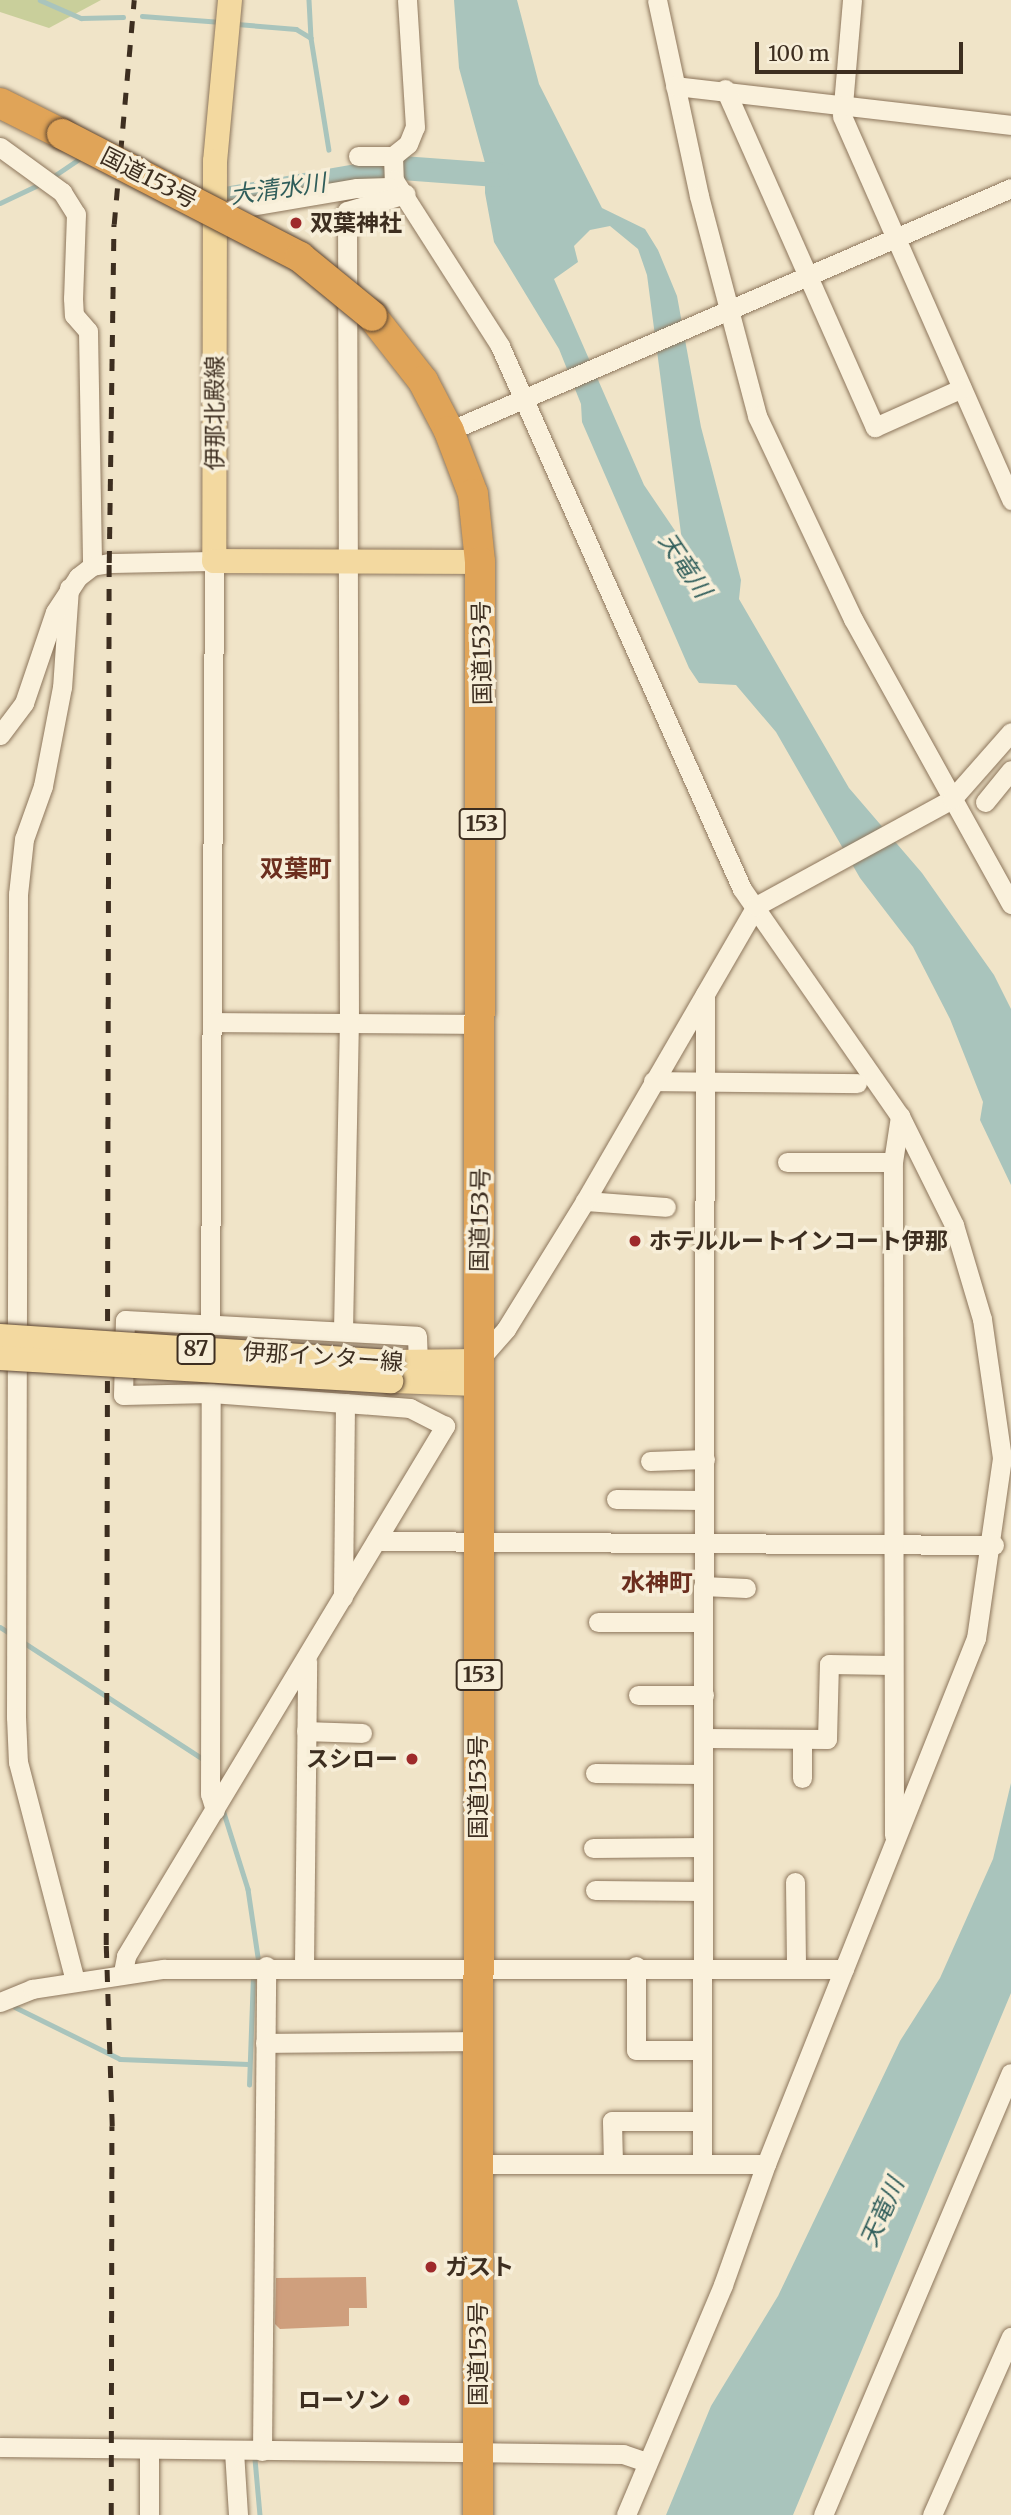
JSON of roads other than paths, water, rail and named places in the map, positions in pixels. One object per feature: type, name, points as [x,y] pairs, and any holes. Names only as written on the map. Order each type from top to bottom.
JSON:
[{"type":"highway","name":"国道153号","points":[[0,103],[300,257],[372,316],[423,381],[449,431],[473,494],[480,562],[482,1024],[478,1373],[478,2515]]},
{"type":"main road","name":"伊那北殿線","points":[[214,561],[216,202],[228,16]]},
{"type":"main road","points":[[214,561],[480,562]]},
{"type":"main road","name":"伊那インター線","points":[[0,1336],[391,1371]]},
{"type":"main road","name":"伊那インター線","points":[[0,1358],[478,1373]]},
{"type":"street","points":[[358,156],[393,156],[408,144],[415,127],[407,0]]},
{"type":"street","points":[[657,0],[724,310],[757,416],[792,500],[948,801],[1011,904]]},
{"type":"street","points":[[852,0],[842,116],[1011,500]]},
{"type":"street","points":[[675,86],[842,102],[1011,125]]},
{"type":"street","points":[[725,89],[875,427],[962,388]]},
{"type":"street","points":[[0,147],[71,201],[76,214],[73,298],[74,315],[88,331],[92,566]]},
{"type":"street","points":[[393,156],[400,187],[500,346],[527,396],[705,812],[742,889],[765,902],[900,1116],[954,1225],[982,1319],[1002,1458],[994,1545],[976,1638],[766,2164],[723,2285],[646,2462],[626,2515]]},
{"type":"street","points":[[216,202],[357,188],[400,187]]},
{"type":"street","points":[[343,1331],[349,1022],[347,211],[400,187]]},
{"type":"street","points":[[449,431],[896,235],[1011,188]]},
{"type":"street","points":[[0,735],[24,703],[68,588],[92,566],[214,561],[217,1022],[210,1323]]},
{"type":"street","points":[[68,588],[62,687],[43,786],[24,839],[18,894],[16,1717],[18,1762],[75,1980]]},
{"type":"street","points":[[478,1373],[585,1201],[705,994],[765,902],[948,801],[1011,732]]},
{"type":"street","points":[[985,803],[1011,770]]},
{"type":"street","points":[[702,2163],[705,994]]},
{"type":"street","points":[[217,1022],[482,1024]]},
{"type":"street","points":[[653,1081],[857,1083]]},
{"type":"street","points":[[894,1842],[893,1162],[900,1116]]},
{"type":"street","points":[[787,1162],[893,1162]]},
{"type":"street","points":[[585,1201],[666,1207]]},
{"type":"street","points":[[123,1972],[126,1956],[307,1660],[445,1426],[414,1409],[211,1393],[123,1395],[125,1320],[418,1336],[414,1409]]},
{"type":"street","points":[[211,1393],[210,1794],[215,1810]]},
{"type":"street","points":[[343,1598],[345,1403]]},
{"type":"street","points":[[650,1461],[705,1459]]},
{"type":"street","points":[[616,1499],[703,1500]]},
{"type":"street","points":[[378,1541],[994,1545]]},
{"type":"street","points":[[703,1586],[746,1588]]},
{"type":"street","points":[[598,1622],[703,1622]]},
{"type":"street","points":[[304,1966],[307,1660]]},
{"type":"street","points":[[704,1738],[827,1739],[829,1664],[892,1665]]},
{"type":"street","points":[[638,1695],[704,1695]]},
{"type":"street","points":[[306,1731],[362,1733]]},
{"type":"street","points":[[802,1738],[802,1778]]},
{"type":"street","points":[[595,1773],[703,1774]]},
{"type":"street","points":[[593,1848],[703,1847]]},
{"type":"street","points":[[795,1882],[796,1968]]},
{"type":"street","points":[[595,1890],[703,1891]]},
{"type":"street","points":[[0,2002],[75,1980],[123,1972],[265,1966],[702,1966],[844,1969]]},
{"type":"street","points":[[262,2451],[265,1966]]},
{"type":"street","points":[[636,1966],[636,2050],[702,2050]]},
{"type":"street","points":[[265,2043],[477,2041]]},
{"type":"street","points":[[823,2515],[1011,2073]]},
{"type":"street","points":[[613,2163],[612,2121],[702,2121]]},
{"type":"street","points":[[478,2164],[766,2164]]},
{"type":"street","points":[[932,2515],[1011,2337]]},
{"type":"street","points":[[0,2447],[149,2451],[623,2454],[646,2462]]},
{"type":"street","points":[[149,2451],[149,2515]]},
{"type":"street","points":[[234,2451],[238,2515]]},
{"type":"water","name":"天竜川","points":[[454,0],[517,0],[539,84],[602,208],[645,229],[658,250],[677,296],[701,427],[741,580],[739,599],[849,788],[922,873],[994,975],[1011,1009],[1011,1185],[980,1120],[983,1102],[950,1019],[913,947],[860,878],[776,732],[736,685],[699,683],[689,668],[582,422],[581,404],[559,349],[494,242],[485,193],[485,163],[459,68]],"holes":[[[610,226],[638,249],[647,275],[682,541],[644,485],[554,279],[578,262],[574,246],[590,230]]]},
{"type":"water","name":"天竜川","points":[[1011,1783],[1011,1993],[793,2515],[666,2515],[711,2406],[778,2296],[900,2041],[940,1978],[993,1859]]},
{"type":"waterway","points":[[40,0],[81,18],[123,17]]},
{"type":"waterway","points":[[309,0],[311,38]]},
{"type":"waterway","points":[[142,16],[221,22]]},
{"type":"waterway","points":[[237,24],[296,29],[311,38],[329,150]]},
{"type":"waterway","name":"大清水川","points":[[51,178],[81,158]]},
{"type":"waterway","name":"大清水川","points":[[225,199],[402,168],[497,175]]},
{"type":"waterway","name":"大清水川","points":[[333,172],[334,178]]},
{"type":"waterway","name":"大清水川","points":[[0,203],[40,184]]},
{"type":"waterway","points":[[0,1627],[11,1634]]},
{"type":"waterway","points":[[23,1642],[203,1759]]},
{"type":"waterway","points":[[224,1813],[248,1889],[258,1957]]},
{"type":"waterway","points":[[249,2085],[253,1978]]},
{"type":"waterway","points":[[15,2007],[120,2059],[248,2064]]},
{"type":"waterway","points":[[255,2459],[260,2515]]},
{"type":"railway","points":[[111,2515],[112,2126],[106,1945],[109,563],[114,224],[134,0]]},
{"type":"place","name":"双葉神社","points":[[296,223]]},
{"type":"place","name":"ホテルルートインコート伊那","points":[[635,1241]]},
{"type":"place","name":"スシロー","points":[[412,1759]]},
{"type":"place","name":"ガスト","points":[[431,2267]]},
{"type":"place","name":"ローソン","points":[[404,2400]]},
{"type":"district","name":"双葉町","points":[[296,869]]},
{"type":"district","name":"水神町","points":[[657,1583]]}]
